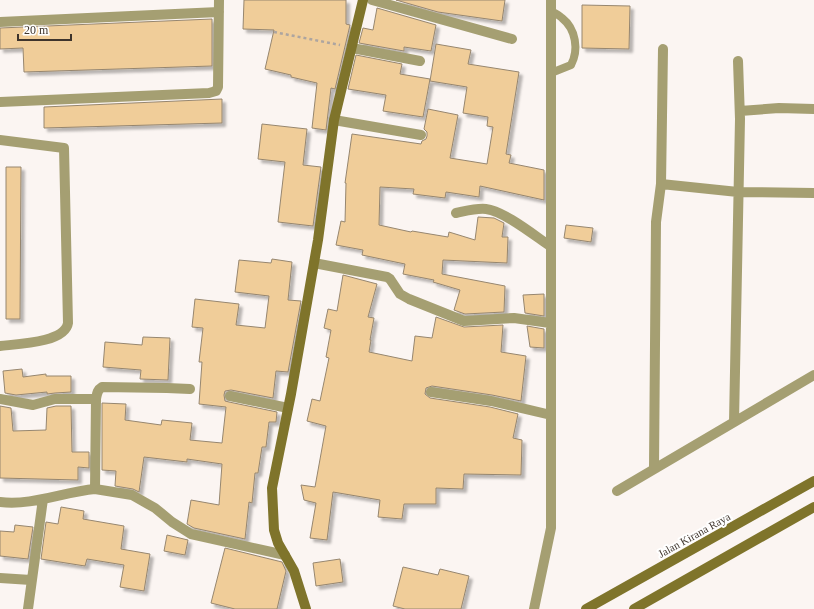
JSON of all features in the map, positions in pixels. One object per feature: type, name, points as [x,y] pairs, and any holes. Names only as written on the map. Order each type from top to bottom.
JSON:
[{"type":"street","points":[[0,102],[201,94],[214,92],[218,87],[219,0]]},
{"type":"street","points":[[306,609],[294,571],[278,543],[274,530],[272,488],[314,263],[334,120],[363,0]]},
{"type":"street","points":[[372,0],[512,39]]},
{"type":"street","points":[[534,609],[551,528],[551,0]]},
{"type":"street","points":[[0,22],[219,12]]},
{"type":"street","points":[[352,48],[420,61]]},
{"type":"street","points":[[654,468],[656,222],[661,184],[663,49]]},
{"type":"street","points":[[734,422],[740,111],[738,61]]},
{"type":"street","points":[[740,111],[779,108],[814,109]]},
{"type":"street","points":[[334,120],[421,135]]},
{"type":"street","points":[[0,140],[64,148],[68,323],[64,331],[52,338],[31,343],[0,346]]},
{"type":"street","points":[[661,184],[738,192],[814,193]]},
{"type":"street","points":[[456,213],[486,209],[499,212],[550,246]]},
{"type":"street","points":[[314,263],[387,277],[400,294],[409,300],[464,321],[514,318],[550,323]]},
{"type":"street","points":[[617,491],[814,375]]},
{"type":"street","points":[[94,489],[97,391],[102,387],[190,389]]},
{"type":"street","points":[[431,392],[491,401],[551,415]]},
{"type":"street","points":[[230,396],[288,408]]},
{"type":"street","points":[[0,399],[33,405],[55,399],[96,399]]},
{"type":"street","name":"Jalan Kirana Raya","points":[[586,609],[814,481]]},
{"type":"street","points":[[0,502],[26,503],[76,491],[94,489],[132,495],[155,508],[172,522],[191,534],[285,555]]},
{"type":"street","points":[[28,609],[43,499]]},
{"type":"street","points":[[634,609],[814,507]]},
{"type":"street","points":[[0,578],[31,580]]},
{"type":"lane","points":[[551,11],[562,18],[569,26],[574,36],[575,48],[575,58],[571,65],[551,73]]},
{"type":"path","points":[[274,32],[352,48]]},
{"type":"building","points":[[244,0],[346,0],[346,24],[350,25],[335,89],[331,88],[326,130],[312,128],[317,83],[265,69],[274,30],[243,29]]},
{"type":"building","points":[[396,0],[505,0],[502,21],[438,12]]},
{"type":"building","points":[[582,5],[630,6],[629,49],[582,48]]},
{"type":"building","points":[[377,8],[436,25],[431,51],[404,47],[404,51],[359,43],[363,28],[373,30]]},
{"type":"building","points":[[212,19],[212,66],[24,72],[23,48],[0,49],[0,28]]},
{"type":"building","points":[[436,44],[471,50],[468,64],[519,72],[506,154],[511,155],[509,163],[544,170],[544,200],[480,186],[479,197],[446,192],[445,198],[413,194],[414,189],[380,187],[379,225],[411,232],[448,237],[449,232],[475,240],[478,217],[494,218],[504,223],[502,237],[508,237],[507,263],[443,260],[442,274],[505,286],[504,312],[465,314],[454,310],[460,290],[433,282],[434,280],[403,274],[405,264],[362,255],[363,250],[336,245],[341,221],[345,222],[345,183],[352,134],[421,144],[427,136],[427,132],[424,129],[428,109],[458,115],[450,158],[487,164],[493,127],[487,126],[488,117],[463,113],[467,87],[430,81]]},
{"type":"building","points":[[356,55],[402,64],[400,74],[430,79],[423,117],[383,111],[386,95],[348,89]]},
{"type":"building","points":[[222,99],[222,123],[44,128],[44,107]]},
{"type":"building","points":[[262,124],[307,129],[303,165],[321,167],[313,226],[278,222],[285,162],[258,159]]},
{"type":"building","points":[[6,167],[21,167],[20,319],[6,319]]},
{"type":"building","points":[[566,225],[593,228],[591,242],[564,238]]},
{"type":"building","points":[[272,259],[292,262],[288,300],[301,301],[288,372],[276,371],[273,398],[231,390],[225,391],[224,395],[225,401],[277,412],[276,422],[269,422],[266,447],[262,447],[258,473],[255,473],[252,503],[249,502],[245,539],[194,528],[187,524],[191,500],[219,505],[222,464],[187,459],[187,462],[144,457],[139,492],[133,489],[115,486],[116,471],[102,470],[102,403],[126,404],[125,420],[161,425],[162,420],[192,423],[190,440],[222,443],[226,407],[199,404],[202,362],[199,362],[203,328],[192,327],[195,299],[239,304],[236,325],[265,328],[269,296],[235,292],[239,260],[271,263]]},
{"type":"building","points":[[343,275],[377,284],[368,317],[374,318],[369,352],[412,361],[415,336],[432,338],[436,317],[464,327],[503,325],[501,352],[526,356],[521,401],[432,386],[426,388],[425,394],[430,398],[490,407],[518,414],[513,438],[522,440],[521,475],[464,474],[463,489],[436,488],[436,504],[404,504],[402,519],[378,517],[380,500],[333,492],[327,540],[310,538],[316,503],[304,500],[301,485],[315,487],[326,426],[307,421],[312,399],[320,401],[329,358],[326,357],[331,330],[324,328],[328,309],[337,311]]},
{"type":"building","points":[[544,294],[544,316],[525,313],[523,295]]},
{"type":"building","points":[[527,326],[544,329],[544,348],[530,347]]},
{"type":"building","points":[[143,337],[170,338],[168,380],[140,379],[141,370],[103,367],[105,342],[142,345]]},
{"type":"building","points":[[22,369],[23,377],[46,374],[46,376],[71,376],[71,392],[47,394],[47,392],[16,395],[5,393],[3,371]]},
{"type":"building","points":[[0,406],[11,408],[13,431],[46,430],[47,408],[56,406],[71,406],[72,452],[89,452],[89,468],[78,467],[78,480],[0,478]]},
{"type":"building","points":[[61,507],[84,511],[83,519],[124,526],[121,549],[150,554],[144,591],[120,587],[124,565],[87,559],[85,566],[41,559],[46,522],[58,524]]},
{"type":"building","points":[[15,525],[33,527],[28,559],[0,556],[0,531],[14,532]]},
{"type":"building","points":[[167,535],[188,540],[185,555],[164,551]]},
{"type":"building","points":[[225,548],[282,562],[286,571],[277,609],[235,609],[211,603]]},
{"type":"building","points":[[340,559],[343,582],[316,586],[313,563]]},
{"type":"building","points":[[403,567],[438,575],[440,569],[469,576],[461,609],[405,609],[393,606]]}]
